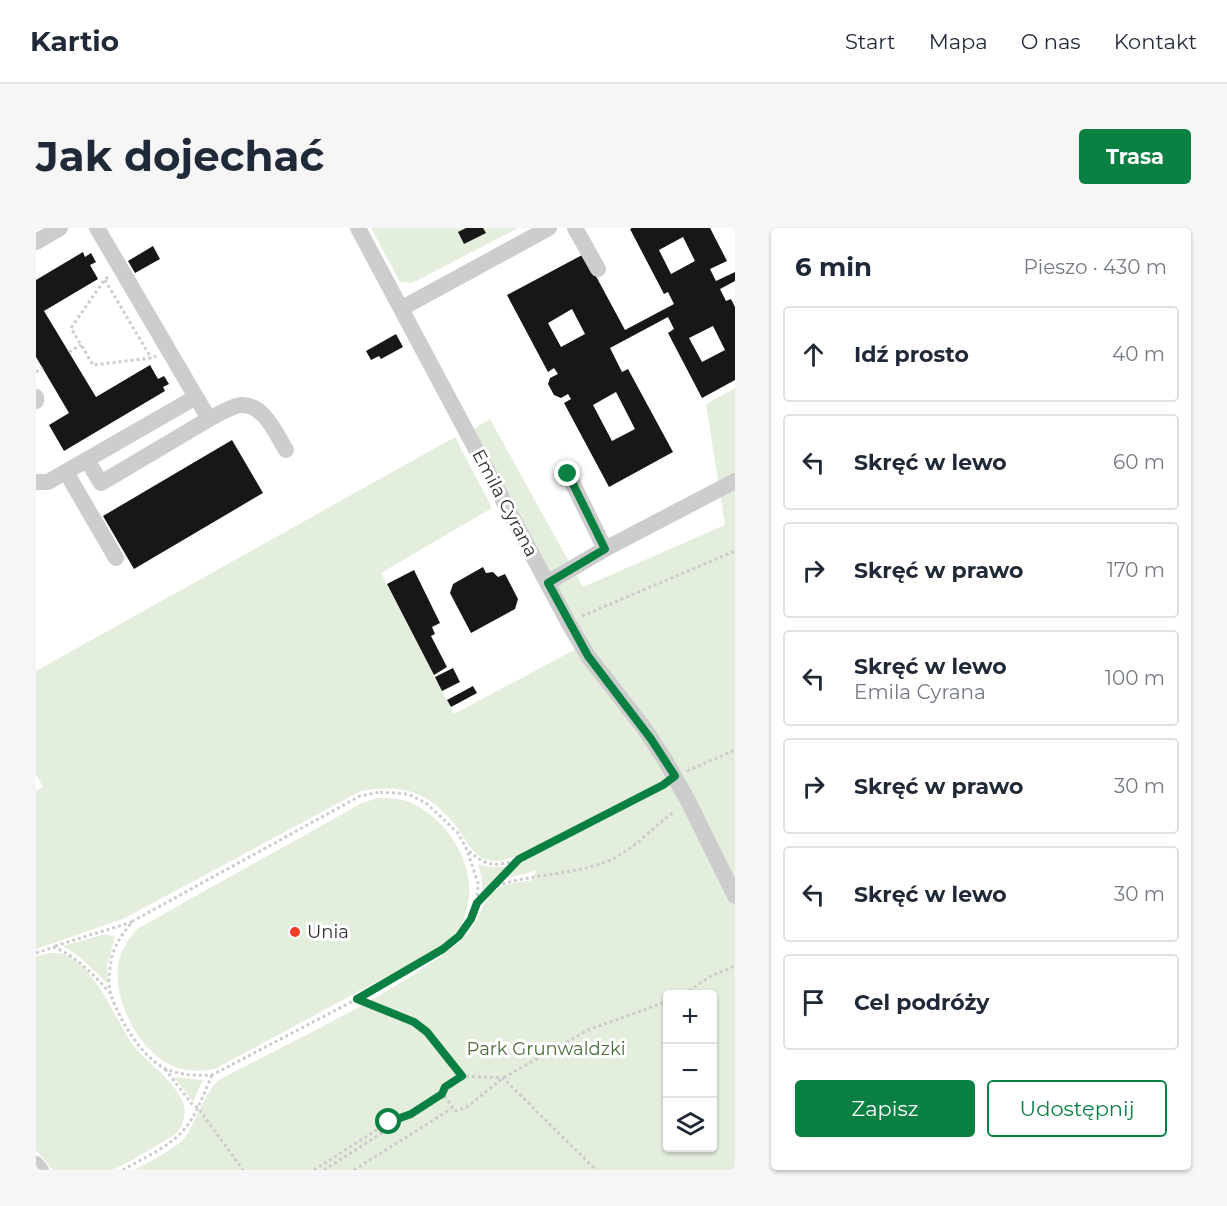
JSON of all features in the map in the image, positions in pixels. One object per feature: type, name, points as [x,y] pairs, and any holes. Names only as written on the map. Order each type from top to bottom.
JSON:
[{"type":"street","points":[[36,242],[60,228]]},
{"type":"street","points":[[97,228],[209,419]]},
{"type":"street","name":"Emila Cyrana","points":[[358,228],[568,622],[588,656],[651,739],[675,776],[735,896]]},
{"type":"street","points":[[402,308],[549,228]]},
{"type":"street","points":[[575,228],[598,269]]},
{"type":"street","points":[[36,482],[48,482],[196,397]]},
{"type":"street","points":[[87,460],[101,483],[209,419],[240,405],[250,406],[260,412],[268,420],[286,450]]},
{"type":"street","points":[[66,472],[116,558]]},
{"type":"street","points":[[568,474],[605,549]]},
{"type":"street","points":[[548,583],[605,549],[735,481]]},
{"type":"street","points":[[36,1164],[41,1170]]},
{"type":"path","points":[[121,269],[105,279],[71,328],[93,365],[151,358],[168,349]]},
{"type":"path","points":[[105,279],[151,358]]},
{"type":"path","points":[[69,352],[81,345]]},
{"type":"path","points":[[36,372],[43,368]]},
{"type":"path","points":[[568,622],[735,550]]},
{"type":"path","points":[[467,850],[481,862],[491,865],[502,865],[519,859],[663,785],[675,776],[735,750]]},
{"type":"path","points":[[36,953],[133,921],[360,796],[380,792],[408,794],[426,803],[458,833],[467,850],[478,883],[477,903],[471,919],[459,936],[443,949],[357,999],[212,1075],[198,1076],[164,1068]]},
{"type":"path","points":[[491,888],[510,881],[582,868],[609,860],[634,845],[688,801]]},
{"type":"path","points":[[477,903],[519,859]]},
{"type":"path","points":[[110,993],[111,961],[120,938],[133,921]]},
{"type":"path","points":[[54,947],[80,961],[110,993],[135,1040],[152,1060],[164,1068],[191,1103],[198,1108],[243,1170]]},
{"type":"path","points":[[690,990],[711,976],[735,966]]},
{"type":"path","points":[[357,999],[414,1022],[427,1032],[462,1076]]},
{"type":"path","points":[[442,1094],[452,1109],[459,1111],[503,1078],[588,1030],[663,1003]]},
{"type":"path","points":[[123,1170],[175,1138],[186,1128],[198,1108],[212,1075]]},
{"type":"path","points":[[324,1170],[442,1094],[445,1087],[462,1076],[503,1078],[596,1170]]},
{"type":"path","points":[[354,1170],[452,1109]]},
{"type":"path","points":[[314,1170],[389,1122],[411,1114]]},
{"type":"green space","points":[[371,228],[518,228],[412,283],[400,282]]},
{"type":"green space","name":"Park Grunwaldzki","points":[[735,388],[735,1170],[134,1170],[179,1144],[192,1126],[205,1098],[219,1080],[362,1005],[451,949],[468,933],[488,899],[497,889],[509,884],[530,881],[537,870],[505,879],[521,861],[538,852],[535,846],[503,860],[482,858],[467,843],[446,814],[425,798],[402,790],[361,791],[123,919],[36,949],[36,791],[43,787],[36,774],[36,671],[455,437],[492,508],[381,573],[454,714],[587,643],[474,429],[490,419],[583,587],[725,525],[706,404]]},
{"type":"green space","name":"Unia","points":[[377,798],[393,798],[409,802],[425,811],[451,836],[460,852],[469,887],[468,905],[460,926],[453,936],[441,947],[215,1069],[196,1071],[178,1068],[152,1052],[132,1026],[120,995],[118,980],[121,955],[137,929],[362,803]]},
{"type":"green space","points":[[478,864],[489,867],[507,867],[482,892],[482,879]]},
{"type":"green space","points":[[105,934],[115,937],[107,967],[108,984],[81,958],[63,946]]},
{"type":"green space","points":[[50,953],[64,955],[77,962],[89,974],[110,1004],[134,1046],[167,1079],[181,1098],[184,1108],[183,1122],[175,1134],[144,1154],[112,1170],[53,1170],[36,1150],[36,956]]},
{"type":"green space","points":[[174,1077],[203,1080],[193,1102]]},
{"type":"building","points":[[466,228],[483,228],[486,233],[464,244],[458,232]]},
{"type":"building","points":[[710,228],[727,261],[710,269],[716,281],[735,272],[735,281],[720,289],[726,301],[731,299],[735,307],[735,380],[702,398],[668,333],[674,329],[668,317],[610,348],[622,372],[628,369],[673,452],[609,487],[564,403],[571,399],[568,394],[561,398],[554,395],[548,384],[550,378],[558,374],[554,368],[548,372],[507,295],[584,254],[625,330],[674,304],[668,292],[664,294],[630,229]],"holes":[[[683,237],[695,261],[671,274],[659,250]],[[572,309],[585,334],[561,347],[548,323]],[[713,326],[725,350],[702,362],[689,338]],[[616,392],[635,429],[612,441],[593,405]]]},
{"type":"building","points":[[153,246],[160,259],[135,273],[128,261]]},
{"type":"building","points":[[83,252],[85,257],[91,253],[96,262],[90,265],[98,279],[44,311],[96,397],[150,365],[158,379],[164,376],[169,384],[163,387],[165,391],[64,451],[49,425],[69,413],[36,357],[36,280]]},
{"type":"building","points":[[396,334],[403,347],[381,359],[379,356],[371,360],[366,351]]},
{"type":"building","points":[[232,440],[263,493],[134,569],[103,516]]},
{"type":"building","points":[[483,567],[486,573],[493,572],[498,577],[505,574],[518,599],[515,609],[471,633],[450,593],[453,584]]},
{"type":"building","points":[[414,570],[440,623],[432,627],[435,634],[431,636],[447,667],[434,675],[387,584]]},
{"type":"building","points":[[453,668],[460,682],[442,691],[435,677]]},
{"type":"building","points":[[473,686],[477,693],[451,707],[447,700]]},
{"type":"place","name":"Unia","points":[[295,932]]},
{"type":"route","points":[[389,1122],[411,1114],[442,1094],[445,1087],[462,1076],[427,1032],[414,1022],[357,999],[443,949],[459,936],[471,919],[477,903],[519,859],[663,785],[675,776],[651,739],[588,656],[548,583],[605,549],[568,474]]}]
